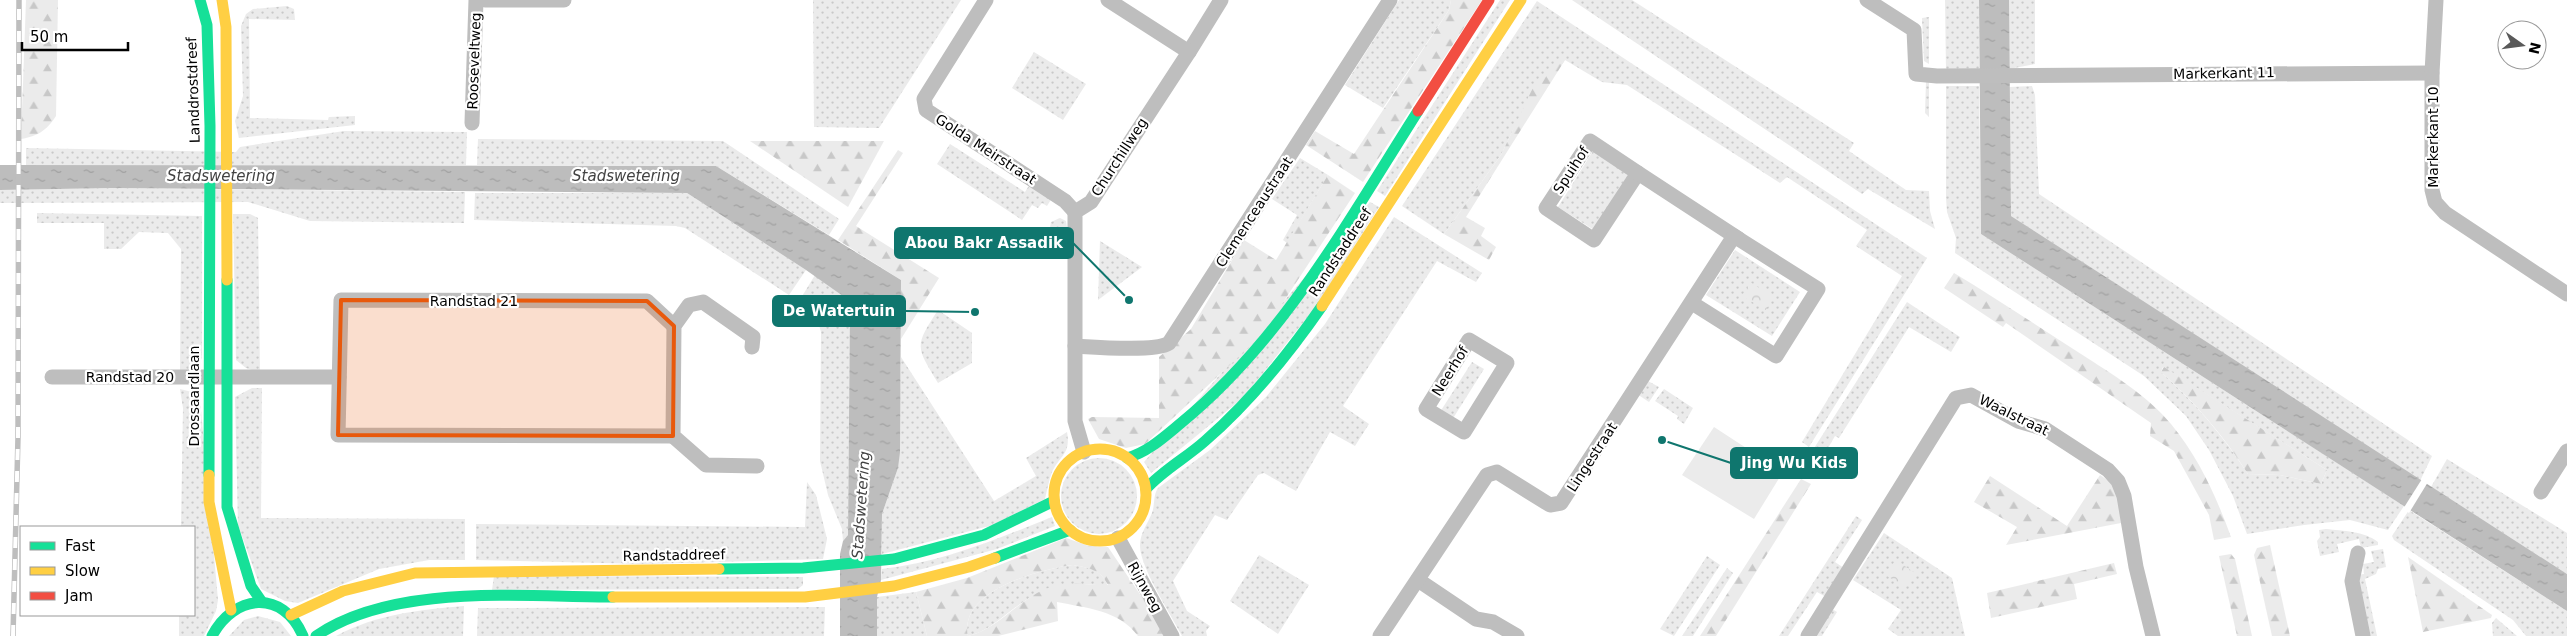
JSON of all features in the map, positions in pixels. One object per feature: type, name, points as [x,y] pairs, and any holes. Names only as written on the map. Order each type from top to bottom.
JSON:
[{"type":"main road","points":[[225,0],[227,507],[251,586],[262,602]]},
{"type":"main road","name":"Randstaddreef","points":[[1127,458],[1140,455],[1194,415],[1255,354],[1312,277],[1488,0]]},
{"type":"main road","name":"Randstaddreef","points":[[1146,489],[1157,477],[1205,441],[1266,381],[1298,341],[1521,0]]},
{"type":"main road","name":"Landdrostdreef","points":[[201,2],[207,25],[210,180]]},
{"type":"main road","name":"Drossaardlaan","points":[[210,180],[208,377],[210,502],[231,610]]},
{"type":"main road","points":[[1099,449],[1114,451],[1127,458],[1139,472],[1146,489],[1145,504],[1140,518],[1131,530],[1118,538],[1106,541],[1093,541],[1070,530],[1060,517],[1054,501],[1055,486],[1060,471],[1070,460],[1084,452],[1099,449]]},
{"type":"main road","name":"Randstaddreef","points":[[291,615],[343,591],[383,579],[415,573],[803,568],[894,559],[984,535],[1054,501]]},
{"type":"main road","points":[[316,636],[326,628],[370,610],[410,600],[454,597],[805,597],[894,586],[969,567],[1070,530]]},
{"type":"main road","points":[[212,636],[221,620],[231,610],[246,603],[262,602],[281,608],[291,615],[303,636]]},
{"type":"street","points":[[201,2],[225,0]]},
{"type":"street","name":"Rooseveltweg","points":[[472,123],[476,0]]},
{"type":"street","name":"Rooseveltweg","points":[[485,0],[564,0]]},
{"type":"street","name":"Golda Meirstraat","points":[[986,0],[924,99],[926,110],[1065,200],[1076,212]]},
{"type":"street","points":[[1108,0],[1189,52]]},
{"type":"street","name":"Churchillweg","points":[[1076,212],[1090,202],[1221,0]]},
{"type":"street","name":"Clemenceaustraat","points":[[1075,346],[1148,347],[1164,346],[1169,343],[1390,0]]},
{"type":"street","name":"Markerkant 11","points":[[1867,0],[1914,30],[1916,74],[2432,73]]},
{"type":"street","name":"Markerkant 10","points":[[2436,0],[2432,73],[2432,190],[2435,202],[2458,222],[2567,294]]},
{"type":"street","name":"Spuihof","points":[[1638,173],[1594,240],[1546,208],[1590,141],[1738,239],[1818,289],[1776,356],[1692,304]]},
{"type":"street","points":[[1076,212],[1075,421],[1084,452]]},
{"type":"street","name":"Lingestraat","points":[[1380,636],[1487,475],[1497,472],[1550,505],[1561,503],[1692,304],[1734,236],[1738,239]]},
{"type":"street","name":"Randstad 21","points":[[673,436],[338,435],[341,300],[647,301],[674,326]]},
{"type":"street","points":[[752,348],[753,337],[703,302],[689,305],[674,326],[673,436],[706,465],[757,466]]},
{"type":"street","name":"Neerhof","points":[[1469,340],[1507,364],[1464,432],[1426,409],[1469,340]]},
{"type":"street","name":"Randstad 20","points":[[52,377],[226,377]]},
{"type":"street","points":[[226,377],[339,377]]},
{"type":"street","name":"Waalstraat","points":[[1808,636],[1956,398],[1971,395],[2018,421],[2045,429],[2108,470],[2118,482],[2124,496],[2152,636]]},
{"type":"street","points":[[2541,492],[2567,451]]},
{"type":"street","name":"Rijnweg","points":[[1118,538],[1172,636]]},
{"type":"street","points":[[2358,553],[2352,581],[2363,636]]},
{"type":"street","points":[[1418,580],[1476,619],[1493,622],[1517,636]]},
{"type":"highlighted area","points":[[341,300],[647,301],[674,326],[673,436],[338,435]]},
{"type":"green space","points":[[26,0],[58,0],[56,116],[41,132],[21,139]]},
{"type":"green space","points":[[813,0],[961,0],[879,128],[814,127]]},
{"type":"green space","points":[[1399,0],[1451,0],[1449,10],[1383,108],[1345,85]]},
{"type":"green space","points":[[1451,0],[1482,0],[1363,182],[1306,145],[1315,131],[1354,154],[1449,10]]},
{"type":"green space","points":[[1500,0],[1510,0],[1385,196],[1377,191]]},
{"type":"green space","points":[[1572,0],[1632,0],[1854,143],[1849,151],[1906,190],[1929,191],[1930,211],[1935,229],[1868,189],[1862,194]]},
{"type":"green space","points":[[1945,0],[1979,0],[1979,70],[1946,70]]},
{"type":"green space","points":[[2009,0],[2035,0],[2035,64],[2009,69]]},
{"type":"green space","points":[[1537,1],[1927,258],[1809,447],[1802,442],[1902,276],[1856,246],[1867,230],[1787,177],[1780,183],[1627,85],[1602,82],[1565,60],[1513,130],[1501,155],[1444,234],[1402,206]]},
{"type":"green space","points":[[287,6],[294,9],[295,20],[249,19],[250,118],[328,120],[329,117],[355,116],[355,125],[239,138],[235,121],[243,96],[241,26],[246,14],[253,9]]},
{"type":"green space","points":[[1929,17],[1929,64],[1924,61],[1922,18]]},
{"type":"green space","points":[[1034,52],[1086,84],[1063,120],[1012,88]]},
{"type":"green space","points":[[1565,60],[1466,217],[1485,228],[1481,236],[1496,247],[1489,260],[1444,234],[1501,155],[1536,81],[1556,63]]},
{"type":"green space","points":[[1929,79],[1929,117],[1925,113],[1926,81]]},
{"type":"green space","points":[[1946,86],[1979,86],[1981,234],[2404,506],[2388,530],[2350,520],[2247,534],[2233,496],[2209,450],[2186,416],[2144,376],[1955,253],[1956,238],[1947,212]],"holes":[[[2163,367],[2327,470],[2321,484],[2280,475],[2248,474],[2208,420],[2161,372]]]},
{"type":"green space","points":[[2032,86],[2035,95],[2039,194],[2432,456],[2420,481],[2011,216],[2009,87]]},
{"type":"green space","points":[[344,131],[467,132],[466,165],[26,165],[26,148],[236,152],[240,147]]},
{"type":"green space","points":[[478,139],[723,141],[839,219],[829,235],[716,166],[477,165]]},
{"type":"green space","points":[[750,141],[884,141],[848,207]]},
{"type":"green space","points":[[950,144],[1025,192],[1030,184],[1052,198],[1047,206],[1042,203],[1038,208],[1032,205],[1022,220],[937,164]]},
{"type":"green space","points":[[898,150],[903,153],[856,226],[939,278],[901,339],[901,280],[838,240]]},
{"type":"green space","points":[[1593,151],[1630,175],[1594,230],[1558,207]]},
{"type":"green space","points":[[1300,158],[1328,175],[1287,243],[1283,240],[1297,215],[1272,199]]},
{"type":"green space","points":[[1328,175],[1355,193],[1261,336],[1145,444],[1126,448],[1099,439],[1088,419],[1092,417],[1159,418],[1159,357],[1191,329],[1244,240],[1276,260]]},
{"type":"green space","points":[[112,188],[465,192],[464,223],[310,221],[248,202],[0,203],[0,190]]},
{"type":"green space","points":[[475,193],[687,193],[806,270],[789,295],[685,228],[676,226],[474,220]]},
{"type":"green space","points":[[1370,202],[1379,207],[1317,305],[1244,397],[1151,473],[1144,462]]},
{"type":"green space","points":[[37,213],[202,216],[202,358],[198,365],[190,370],[180,371],[181,249],[168,233],[139,232],[121,249],[104,249],[104,223],[37,223]]},
{"type":"green space","points":[[233,214],[250,214],[258,218],[260,373],[246,368],[236,360]]},
{"type":"green space","points":[[1394,217],[1482,273],[1476,282],[1437,261],[1343,406],[1369,424],[1355,446],[1330,432],[1296,491],[1264,473],[1258,475],[1227,520],[1215,515],[1173,581],[1187,611],[1210,626],[1206,631],[1207,636],[1182,636],[1150,578],[1141,555],[1141,537],[1154,507],[1156,491],[1210,450],[1266,397],[1325,324]]},
{"type":"green space","points":[[1060,218],[1066,221],[1068,234],[1049,233],[1051,222]]},
{"type":"green space","points":[[1100,241],[1142,267],[1098,300]]},
{"type":"green space","points":[[1735,250],[1800,292],[1772,336],[1706,295]]},
{"type":"green space","points":[[1954,273],[2117,377],[2162,413],[2181,437],[2198,464],[2213,492],[2231,537],[2214,540],[2209,515],[2174,451],[2150,436],[2151,423],[2006,323],[2003,327],[1944,288]]},
{"type":"green space","points":[[815,275],[850,301],[848,535],[843,541],[842,529],[828,495],[820,461],[821,332],[816,315],[802,303],[801,298]]},
{"type":"green space","points":[[1750,282],[1773,297],[1766,310],[1742,296]]},
{"type":"green space","points":[[1907,302],[1960,337],[1951,352],[1909,327],[1839,438],[1835,436],[1828,448],[1833,451],[1825,463],[1811,453]]},
{"type":"green space","points":[[938,310],[972,333],[972,363],[938,383],[925,361],[921,347],[925,332]]},
{"type":"green space","points":[[901,357],[994,501],[1036,476],[1026,458],[1067,432],[1066,450],[1052,472],[1045,499],[993,525],[882,554],[882,514],[898,468]]},
{"type":"green space","points":[[1472,362],[1484,369],[1452,420],[1440,412]]},
{"type":"green space","points":[[2164,367],[2327,470],[2321,484],[2280,475],[2248,474],[2208,420],[2161,372]]},
{"type":"green space","points":[[1646,380],[1659,387],[1649,402],[1637,394]]},
{"type":"green space","points":[[252,388],[262,388],[261,518],[465,519],[465,560],[429,560],[379,569],[298,603],[285,601],[261,589],[238,525],[235,397]]},
{"type":"green space","points":[[180,389],[196,393],[200,399],[218,600],[216,611],[204,636],[179,636],[179,616],[195,616],[195,526],[181,526],[183,408]]},
{"type":"green space","points":[[1664,389],[1693,408],[1684,424],[1677,419],[1678,416],[1655,401]]},
{"type":"green space","points":[[1714,427],[1783,472],[1754,519],[1682,475]]},
{"type":"green space","points":[[1099,458],[1114,461],[1126,469],[1134,481],[1137,496],[1134,511],[1126,523],[1114,531],[1099,534],[1084,531],[1072,523],[1064,511],[1061,496],[1064,481],[1072,469],[1084,461]]},
{"type":"green space","points":[[2447,459],[2567,533],[2567,574],[2431,487]]},
{"type":"green space","points":[[2100,475],[2116,486],[2123,517],[2121,523],[2006,545],[2017,527],[1974,502],[1990,476],[2067,526]]},
{"type":"green space","points":[[1801,479],[1811,484],[1716,636],[1700,636]]},
{"type":"green space","points":[[807,482],[816,495],[827,539],[823,559],[644,564],[476,560],[476,524],[805,527]]},
{"type":"green space","points":[[2409,510],[2567,611],[2567,636],[2526,636],[2513,620],[2394,540],[2392,536]]},
{"type":"green space","points":[[1856,516],[1862,520],[1835,562],[1844,568],[1826,597],[1817,592],[1788,636],[1779,636]]},
{"type":"green space","points":[[1052,517],[1055,526],[997,549],[881,580],[882,569],[947,556],[990,542]]},
{"type":"green space","points":[[2326,529],[2360,534],[2372,538],[2378,542],[2378,545],[2361,548],[2359,539],[2337,544],[2339,552],[2320,556],[2317,541],[2320,537],[2319,530]]},
{"type":"green space","points":[[1884,533],[1952,578],[1965,636],[1898,636],[1888,629],[1901,610],[1853,580]]},
{"type":"green space","points":[[1066,538],[1089,546],[1108,547],[1156,618],[1165,636],[1138,636],[1130,627],[1112,615],[1057,602],[1058,621],[998,636],[968,636],[927,636],[916,592],[967,578]],"holes":[[[1073,565],[1084,567],[1098,572],[1108,585],[1073,584],[1051,587],[1029,598],[990,627],[968,636],[968,620],[976,606],[988,595],[1004,585],[1041,571]]]},
{"type":"green space","points":[[2270,545],[2290,636],[2272,636],[2254,555],[2257,548]]},
{"type":"green space","points":[[2383,549],[2386,567],[2378,569],[2376,574],[2365,579],[2377,636],[2369,636],[2356,575],[2364,574],[2363,564],[2374,562],[2371,551]]},
{"type":"green space","points":[[2231,554],[2235,559],[2252,636],[2237,636],[2219,556]]},
{"type":"green space","points":[[1259,555],[1309,585],[1278,634],[1230,601]]},
{"type":"green space","points":[[1707,556],[1720,565],[1674,636],[1660,629]]},
{"type":"green space","points":[[2408,557],[2492,615],[2491,618],[2423,632]]},
{"type":"green space","points":[[1896,560],[1915,573],[1904,588],[1885,574]]},
{"type":"green space","points":[[2114,563],[2117,574],[2074,584],[2077,599],[1991,618],[1987,593]]},
{"type":"green space","points":[[1073,565],[1094,570],[1102,576],[1108,586],[1078,584],[1055,587],[1032,596],[989,627],[968,636],[968,620],[976,606],[988,595],[1004,585],[1023,577],[1041,571]]},
{"type":"green space","points":[[1727,568],[1733,573],[1693,636],[1682,636]]},
{"type":"green space","points":[[494,576],[803,577],[803,585],[798,589],[492,590]]},
{"type":"green space","points":[[916,592],[927,636],[877,636],[877,597]]},
{"type":"green space","points":[[464,606],[463,636],[336,636],[367,623],[398,614]]},
{"type":"green space","points":[[825,607],[824,636],[477,636],[478,608]]},
{"type":"green space","points":[[1832,609],[1837,612],[1822,636],[1815,636]]},
{"type":"green space","points":[[258,616],[280,622],[291,636],[229,636],[244,620]]},
{"type":"green space","points":[[2496,618],[2517,636],[2493,636],[2492,623]]},
{"type":"water","points":[[1979,0],[2009,0],[2011,216],[2567,574],[2567,611],[1981,234]]},
{"type":"water","name":"Stadswetering","points":[[0,165],[716,166],[901,280],[900,452],[898,468],[882,514],[881,580],[877,597],[877,636],[840,636],[840,554],[843,541],[848,535],[850,301],[806,270],[687,193],[112,188],[0,190]]},
{"type":"pier","points":[[2422,479],[2428,482],[2409,513],[2403,509]]},
{"type":"railway","points":[[13,636],[18,437],[19,0]]},
{"type":"traffic: fast","points":[[200,0],[207,25],[210,126],[209,475]]},
{"type":"traffic: fast","points":[[1127,458],[1149,448],[1168,434],[1218,390],[1251,355],[1312,277],[1418,111]]},
{"type":"traffic: fast","points":[[227,280],[227,507],[251,586],[262,602]]},
{"type":"traffic: fast","points":[[1146,489],[1222,426],[1253,394],[1282,360],[1322,306]]},
{"type":"traffic: fast","points":[[719,569],[803,568],[894,559],[984,535],[1054,501]]},
{"type":"traffic: fast","points":[[995,558],[1070,530]]},
{"type":"traffic: fast","points":[[316,636],[347,619],[382,608],[420,600],[499,595],[613,597]]},
{"type":"traffic: fast","points":[[212,636],[221,622],[233,612],[245,605],[258,603],[271,604],[283,610],[294,621],[303,636]]},
{"type":"traffic: slow","points":[[222,0],[226,27],[227,280]]},
{"type":"traffic: slow","points":[[1322,306],[1521,0]]},
{"type":"traffic: slow","points":[[1100,449],[1118,453],[1132,463],[1142,477],[1146,495],[1142,513],[1132,527],[1118,537],[1100,541],[1082,537],[1068,527],[1058,513],[1054,495],[1058,477],[1068,463],[1082,453],[1100,449]]},
{"type":"traffic: slow","points":[[209,475],[209,502],[231,610]]},
{"type":"traffic: slow","points":[[613,597],[805,597],[894,586],[969,567],[995,558]]},
{"type":"traffic: slow","points":[[291,615],[343,591],[415,573],[719,569]]},
{"type":"traffic: jam","points":[[1418,111],[1489,0]]},
{"type":"place","name":"Abou Bakr Assadik","points":[[1129,300]]},
{"type":"place","name":"De Watertuin","points":[[975,312]]},
{"type":"place","name":"Jing Wu Kids","points":[[1662,440]]}]
